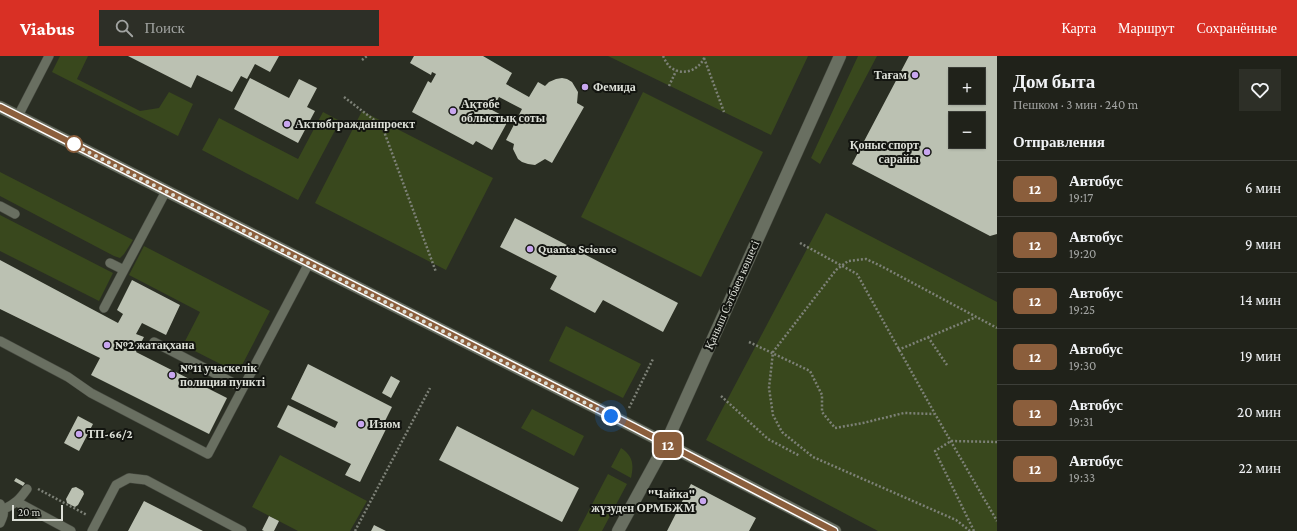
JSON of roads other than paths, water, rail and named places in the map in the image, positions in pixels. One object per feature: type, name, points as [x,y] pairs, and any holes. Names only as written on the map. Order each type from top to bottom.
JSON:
[{"type":"street","name":"Қаныш Сәтбаев көшесі","points":[[618,531],[666,443],[840,56]]},
{"type":"street","points":[[0,107],[666,443],[821,528],[834,531]]},
{"type":"lane","points":[[18,116],[49,56]]},
{"type":"lane","points":[[104,308],[166,191]]},
{"type":"lane","points":[[0,206],[15,214]]},
{"type":"lane","points":[[110,263],[124,270]]},
{"type":"lane","points":[[0,341],[68,376],[91,393],[208,454],[309,263]]},
{"type":"lane","points":[[154,342],[242,388]]},
{"type":"lane","points":[[92,531],[116,485],[129,478],[146,480],[242,531]]},
{"type":"lane","points":[[0,523],[3,516],[2,506],[17,502],[27,489]]},
{"type":"lane","points":[[17,502],[71,531]]},
{"type":"place","name":"Тағам","points":[[915,75]]},
{"type":"place","name":"Фемида","points":[[585,87]]},
{"type":"place","name":"Ақтөбе облыстық соты","points":[[453,111]]},
{"type":"place","name":"Актюбгражданпроект","points":[[287,124]]},
{"type":"place","name":"Қоныс спорт сарайы","points":[[927,152]]},
{"type":"place","name":"Quanta Science","points":[[530,249]]},
{"type":"place","name":"№2 жатақхана","points":[[107,345]]},
{"type":"place","name":"№11 учаскелік полиция пункті","points":[[172,375]]},
{"type":"place","name":"Изюм","points":[[361,424]]},
{"type":"place","name":"ТП-66/2","points":[[79,434]]},
{"type":"place","name":"\"Чайка\" жүзуден ОРМБЖМ","points":[[703,501]]}]
